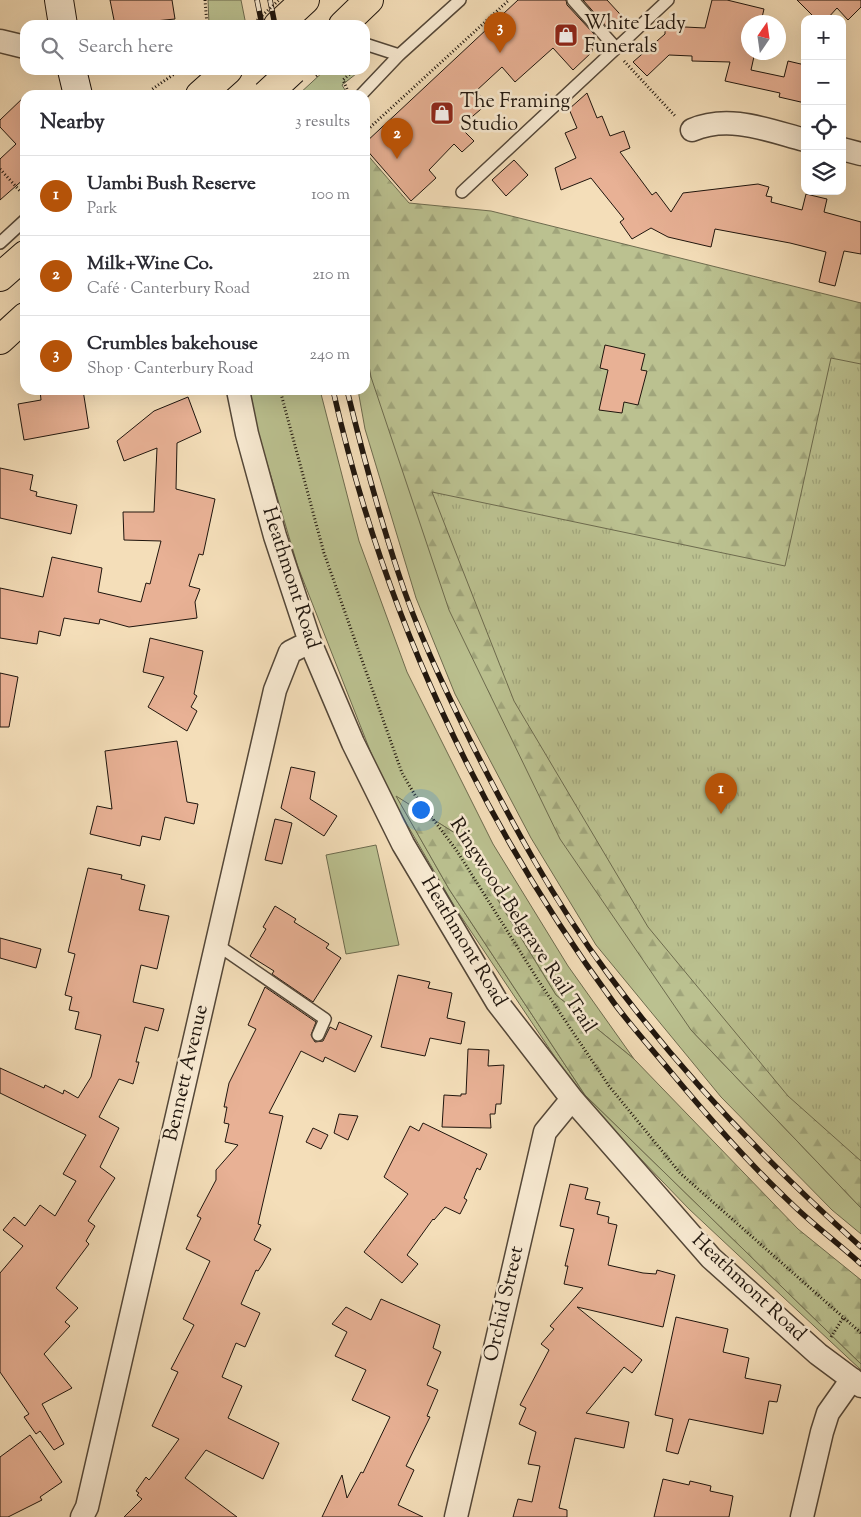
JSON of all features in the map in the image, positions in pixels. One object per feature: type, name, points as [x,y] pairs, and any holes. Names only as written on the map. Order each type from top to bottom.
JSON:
[{"type":"main road","points":[[348,20],[369,0]]},
{"type":"main road","points":[[206,90],[222,75]]},
{"type":"main road","points":[[271,90],[288,75]]},
{"type":"main road","points":[[0,277],[20,259]]},
{"type":"main road","points":[[0,340],[20,322]]},
{"type":"street","points":[[59,0],[62,20]]},
{"type":"street","points":[[0,41],[20,46]]},
{"type":"street","points":[[73,75],[77,90]]},
{"type":"street","points":[[692,130],[718,123],[744,124],[801,139]]},
{"type":"street","points":[[846,150],[861,154]]},
{"type":"street","name":"Heathmont Road","points":[[239,395],[247,434],[275,536],[310,642],[353,743],[404,844],[497,1002],[572,1098],[712,1258],[818,1354],[856,1383]]},
{"type":"street","name":"Bennett Avenue","points":[[82,1517],[87,1507],[275,690],[290,652],[310,642]]},
{"type":"street","name":"Orchid Street","points":[[456,1517],[545,1132],[572,1098]]},
{"type":"street","points":[[802,1517],[828,1414],[856,1383]]},
{"type":"lane","points":[[366,90],[400,55],[460,0]]},
{"type":"lane","points":[[573,0],[615,48]]},
{"type":"lane","points":[[462,192],[668,0]]},
{"type":"lane","points":[[370,46],[400,55]]},
{"type":"lane","points":[[0,243],[20,225]]},
{"type":"lane","points":[[216,944],[325,1018],[318,1035]]},
{"type":"path","points":[[205,0],[206,20]]},
{"type":"path","points":[[370,127],[509,0]]},
{"type":"path","points":[[263,20],[290,8]]},
{"type":"path","points":[[615,48],[671,113],[692,130]]},
{"type":"path","points":[[151,90],[173,75]]},
{"type":"path","points":[[347,90],[343,80],[348,75]]},
{"type":"path","points":[[0,169],[20,191]]},
{"type":"path","name":"Ringwood-Belgrave Rail Trail","points":[[281,395],[324,552],[402,773],[415,796],[457,851],[538,980],[610,1086],[680,1173],[861,1333]]},
{"type":"green space","points":[[208,0],[241,0],[245,20],[209,20]]},
{"type":"green space","points":[[320,75],[355,75],[342,85],[345,90],[303,90]]},
{"type":"green space","points":[[370,158],[409,203],[491,211],[861,303],[861,1208],[691,1030],[560,839],[449,610],[371,377]]},
{"type":"green space","points":[[831,358],[861,364],[861,1161],[788,1096],[648,927],[514,701],[432,492],[785,566]]},
{"type":"green space","points":[[370,371],[371,377],[691,1030],[861,1208],[861,1234],[832,1210],[721,1097],[596,945],[531,838],[455,694],[416,598],[365,429],[359,395],[370,395]]},
{"type":"green space","points":[[250,395],[321,395],[359,541],[407,672],[493,844],[568,966],[634,1059],[556,995],[458,835],[397,797],[449,889],[585,1095],[861,1364],[861,1370],[689,1209],[583,1099],[456,909],[401,814],[373,758],[298,567],[256,426]]},
{"type":"green space","points":[[396,796],[458,835],[556,995],[634,1059],[798,1229],[861,1280],[861,1364],[585,1095],[449,889]]},
{"type":"green space","points":[[376,845],[399,945],[346,954],[326,855]]},
{"type":"building","points":[[110,0],[172,0],[175,19],[114,20]]},
{"type":"building","points":[[518,0],[566,0],[567,5],[594,34],[592,52],[573,70],[553,48],[515,82],[502,67],[476,91],[487,104],[460,127],[474,141],[462,152],[454,144],[429,170],[436,178],[411,201],[370,154],[370,138]]},
{"type":"building","points":[[583,0],[607,0],[630,25],[627,28],[606,26]]},
{"type":"building","points":[[712,0],[727,0],[764,9],[763,15],[741,15],[741,60],[753,60],[751,70],[784,77],[788,61],[801,64],[801,102],[779,97],[780,93],[725,81],[730,62],[692,61],[692,56],[669,55],[647,76],[633,62],[665,34],[665,26],[705,28]]},
{"type":"building","points":[[797,0],[861,0],[861,7],[848,20],[846,15],[843,15],[837,8],[831,15],[812,15]]},
{"type":"building","points":[[587,93],[597,118],[602,116],[610,136],[624,131],[630,148],[620,152],[652,195],[656,192],[671,212],[683,193],[758,184],[769,187],[766,196],[772,197],[771,202],[802,210],[806,195],[810,195],[827,199],[824,212],[861,222],[861,254],[844,251],[835,286],[819,282],[826,252],[790,243],[715,229],[711,247],[668,237],[651,228],[632,239],[620,222],[624,219],[591,178],[561,190],[555,168],[576,158],[565,133],[577,128],[569,109]]},
{"type":"building","points":[[20,101],[20,182],[0,200],[0,159],[16,144],[0,127],[0,120]]},
{"type":"building","points":[[514,160],[528,175],[506,196],[492,180]]},
{"type":"building","points":[[605,345],[645,354],[641,370],[647,371],[638,405],[624,402],[622,413],[599,410],[608,370],[600,368]]},
{"type":"building","points":[[40,395],[84,395],[89,428],[24,440],[18,404],[41,400]]},
{"type":"building","points":[[188,397],[201,432],[177,443],[176,489],[215,499],[203,555],[199,554],[189,586],[200,589],[195,602],[197,618],[129,627],[100,619],[99,624],[64,618],[60,636],[39,631],[37,644],[0,638],[0,588],[43,597],[52,557],[102,568],[98,592],[141,602],[146,583],[150,584],[161,541],[124,540],[123,512],[154,512],[157,448],[124,461],[117,441],[154,411]]},
{"type":"building","points":[[0,468],[33,475],[30,490],[37,492],[36,496],[77,505],[71,534],[0,518]]},
{"type":"building","points":[[150,638],[203,651],[194,694],[197,696],[191,707],[197,711],[187,731],[148,707],[164,677],[143,672]]},
{"type":"building","points":[[0,673],[18,677],[9,727],[0,727]]},
{"type":"building","points":[[177,741],[187,802],[198,804],[194,824],[165,817],[160,840],[142,836],[140,846],[90,834],[97,806],[112,809],[105,751]]},
{"type":"building","points":[[291,767],[315,772],[310,799],[337,816],[324,836],[281,808]]},
{"type":"building","points":[[275,819],[292,823],[282,864],[265,860]]},
{"type":"building","points":[[88,868],[122,875],[121,879],[145,885],[139,910],[169,916],[157,969],[141,965],[133,1002],[164,1009],[158,1031],[145,1027],[136,1062],[139,1062],[133,1084],[119,1079],[99,1117],[119,1128],[100,1167],[115,1178],[88,1221],[95,1226],[86,1241],[89,1244],[56,1288],[78,1308],[65,1322],[70,1326],[44,1354],[72,1388],[42,1404],[64,1444],[54,1450],[40,1431],[36,1434],[24,1417],[29,1414],[0,1372],[0,1273],[23,1246],[3,1230],[14,1217],[25,1226],[40,1205],[55,1216],[76,1181],[63,1174],[86,1135],[0,1093],[0,1068],[44,1088],[45,1085],[63,1094],[64,1090],[78,1098],[91,1077],[101,1035],[75,1029],[79,1012],[69,1010],[72,997],[65,995],[75,954],[68,952]]},
{"type":"building","points":[[275,906],[296,919],[294,922],[329,944],[326,948],[341,958],[313,1002],[272,974],[274,971],[250,956],[266,929],[263,927]]},
{"type":"building","points":[[0,938],[41,949],[36,968],[0,958]]},
{"type":"building","points":[[398,975],[430,982],[428,988],[452,993],[447,1018],[465,1022],[461,1044],[430,1038],[425,1056],[381,1047]]},
{"type":"building","points":[[265,987],[316,1022],[311,1035],[315,1042],[323,1041],[330,1027],[336,1030],[339,1022],[372,1036],[355,1072],[325,1057],[323,1062],[301,1051],[269,1113],[283,1116],[258,1224],[261,1225],[254,1240],[271,1249],[258,1271],[256,1270],[241,1304],[260,1313],[245,1347],[236,1343],[222,1377],[242,1386],[228,1418],[279,1443],[263,1479],[206,1450],[185,1478],[237,1517],[124,1517],[142,1499],[137,1495],[139,1493],[136,1491],[146,1477],[149,1480],[179,1439],[152,1426],[178,1372],[171,1369],[194,1325],[183,1319],[210,1261],[186,1249],[201,1218],[197,1216],[216,1180],[216,1170],[238,1145],[225,1142],[229,1124],[224,1123],[227,1107],[224,1107],[229,1083],[256,1029],[248,1025]]},
{"type":"building","points":[[468,1049],[489,1050],[488,1066],[504,1065],[501,1104],[496,1104],[495,1114],[490,1114],[491,1128],[442,1127],[444,1095],[461,1096],[461,1094],[466,1094]]},
{"type":"building","points":[[339,1114],[358,1116],[348,1140],[334,1133]]},
{"type":"building","points":[[423,1123],[487,1154],[480,1170],[477,1168],[464,1198],[467,1200],[460,1214],[445,1207],[433,1219],[407,1255],[418,1264],[402,1283],[364,1252],[408,1194],[384,1177],[410,1126],[419,1131]]},
{"type":"building","points":[[313,1128],[328,1135],[321,1149],[306,1142]]},
{"type":"building","points":[[570,1184],[588,1188],[585,1199],[600,1202],[597,1214],[609,1217],[608,1223],[617,1225],[608,1265],[643,1273],[656,1274],[657,1270],[675,1275],[663,1327],[577,1307],[642,1360],[632,1373],[624,1367],[586,1413],[629,1422],[624,1448],[575,1438],[559,1508],[567,1510],[567,1517],[513,1517],[518,1499],[532,1502],[540,1466],[528,1464],[536,1432],[519,1424],[526,1408],[520,1405],[549,1350],[541,1344],[554,1329],[550,1326],[583,1288],[564,1284],[568,1266],[565,1266],[574,1229],[560,1226]]},
{"type":"building","points":[[381,1299],[440,1325],[433,1348],[441,1352],[427,1385],[438,1390],[427,1416],[430,1417],[406,1466],[414,1470],[398,1505],[423,1517],[322,1517],[342,1475],[347,1498],[361,1472],[363,1473],[390,1417],[352,1400],[366,1370],[335,1356],[347,1332],[332,1324],[346,1307],[371,1320]]},
{"type":"building","points":[[676,1317],[728,1329],[723,1352],[749,1358],[745,1378],[781,1385],[777,1402],[769,1401],[763,1434],[689,1419],[678,1454],[666,1451],[673,1419],[655,1415]]},
{"type":"building","points":[[30,1435],[62,1482],[40,1497],[42,1500],[8,1517],[0,1517],[0,1457]]},
{"type":"building","points":[[663,1479],[689,1485],[690,1481],[711,1486],[710,1491],[733,1496],[729,1517],[654,1517]]},
{"type":"railway","points":[[257,0],[261,20]]},
{"type":"railway","points":[[270,0],[274,20]]},
{"type":"railway","points":[[271,75],[274,90]]},
{"type":"railway","points":[[284,75],[287,90]]},
{"type":"railway","points":[[334,395],[354,472],[379,553],[408,633],[442,711],[479,787],[520,861],[565,933],[634,1029],[761,1174],[810,1221],[861,1264]]},
{"type":"railway","points":[[348,395],[364,459],[384,527],[405,593],[421,635],[484,767],[550,888],[608,974],[636,1011],[696,1082],[760,1151],[826,1216],[861,1247]]},
{"type":"place","name":"White Lady Funerals","points":[[566,35]]},
{"type":"place","name":"Crumbles bakehouse","points":[[500,53]]},
{"type":"place","name":"The Framing Studio","points":[[442,113]]},
{"type":"place","name":"Milk+Wine Co.","points":[[397,159]]},
{"type":"place","name":"Uambi Bush Reserve","points":[[721,814]]}]
